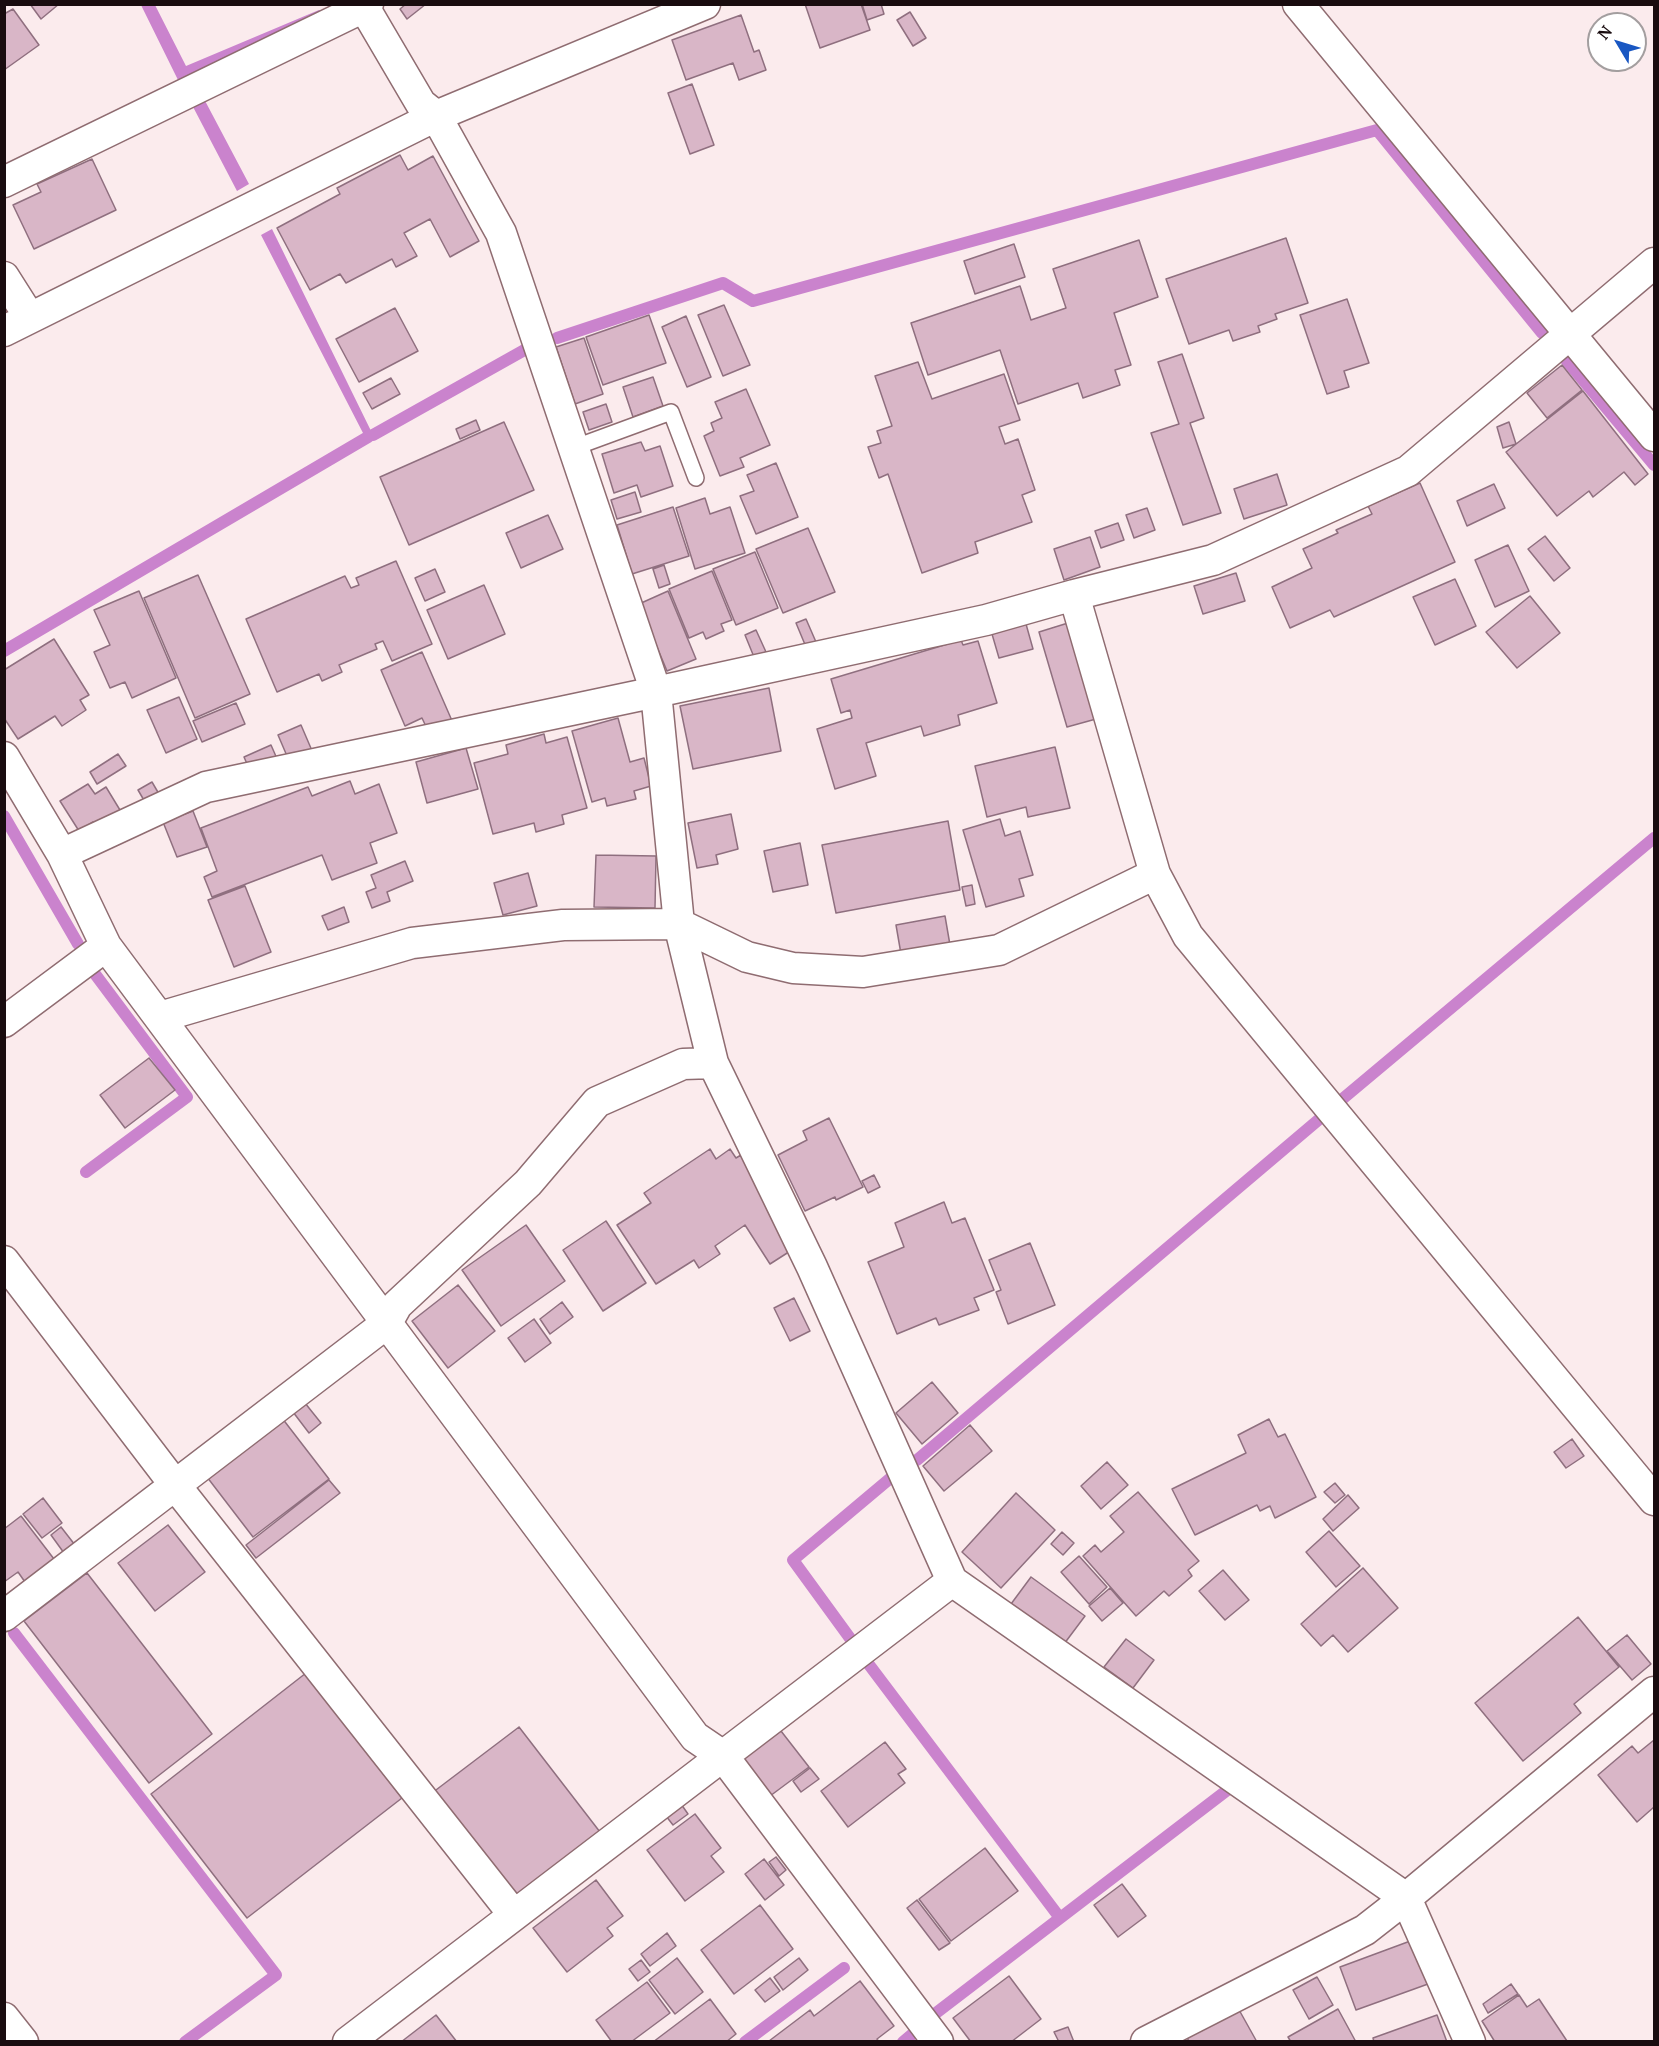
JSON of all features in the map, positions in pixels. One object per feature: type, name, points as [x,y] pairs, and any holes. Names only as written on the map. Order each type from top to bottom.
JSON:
[{"type":"street","points":[[4,277],[17,325],[436,116],[705,4]]},
{"type":"street","points":[[1298,4],[1654,436]]},
{"type":"street","points":[[4,182],[366,6],[420,104],[436,116],[501,233],[656,692],[679,924],[713,1063],[812,1267],[952,1581],[1406,1898],[1470,2042]]},
{"type":"street","points":[[62,854],[206,787],[986,620],[1213,560],[1408,471],[1654,263]]},
{"type":"street","points":[[1074,595],[1155,874],[1188,936],[1654,1500]]},
{"type":"street","points":[[4,757],[62,854],[106,946],[695,1737],[723,1756],[938,2042]]},
{"type":"street","points":[[160,1017],[412,943],[563,925],[679,924],[747,957],[793,968],[863,972],[999,950],[1155,874]]},
{"type":"street","points":[[4,1022],[106,946]]},
{"type":"street","points":[[4,1616],[387,1323],[397,1305],[528,1183],[597,1102],[683,1064],[713,1063]]},
{"type":"street","points":[[4,1261],[175,1485],[514,1915]]},
{"type":"street","points":[[348,2042],[952,1581]]},
{"type":"street","points":[[1146,2042],[1365,1930],[1654,1692]]},
{"type":"street","points":[[4,2018],[22,2042]]},
{"type":"lane","points":[[573,448],[671,412],[696,478]]},
{"type":"shaded area","points":[[141,5],[155,5],[186,66],[319,10],[323,13],[178,80]]},
{"type":"shaded area","points":[[203,97],[249,184],[237,191],[191,103]]},
{"type":"shaded area","points":[[272,229],[373,435],[368,437],[363,433],[261,235]]},
{"type":"building","points":[[30,4],[59,4],[41,19]]},
{"type":"building","points":[[406,4],[426,4],[407,19],[400,9]]},
{"type":"building","points":[[805,4],[861,4],[870,30],[820,48]]},
{"type":"building","points":[[862,4],[881,4],[884,14],[867,20]]},
{"type":"building","points":[[13,9],[39,45],[4,70],[4,14]]},
{"type":"building","points":[[910,12],[926,38],[913,46],[897,20]]},
{"type":"building","points":[[741,15],[754,52],[759,50],[766,70],[739,80],[733,63],[686,80],[672,40]]},
{"type":"building","points":[[692,84],[714,145],[690,154],[668,93]]},
{"type":"building","points":[[400,155],[408,170],[433,156],[479,241],[450,257],[430,219],[404,233],[417,256],[396,267],[392,259],[346,283],[340,274],[310,290],[277,228],[340,194],[337,188]]},
{"type":"building","points":[[92,159],[116,210],[34,249],[13,205],[41,192],[37,184]]},
{"type":"building","points":[[1286,238],[1308,303],[1275,314],[1277,319],[1258,326],[1260,332],[1233,341],[1229,330],[1189,344],[1166,279]]},
{"type":"building","points":[[1139,240],[1158,297],[1114,313],[1131,365],[1115,370],[1120,385],[1083,398],[1078,383],[1018,404],[1000,350],[928,375],[911,323],[1020,286],[1031,320],[1066,308],[1053,269]]},
{"type":"building","points":[[1014,244],[1025,277],[975,294],[964,261]]},
{"type":"building","points":[[1347,299],[1369,363],[1344,371],[1349,387],[1327,394],[1300,315]]},
{"type":"building","points":[[724,305],[750,365],[723,376],[698,315]]},
{"type":"building","points":[[395,308],[418,351],[359,382],[336,339]]},
{"type":"building","points":[[649,315],[666,363],[603,385],[586,337]]},
{"type":"building","points":[[686,316],[711,377],[687,387],[662,327]]},
{"type":"building","points":[[584,338],[603,394],[575,404],[556,347]]},
{"type":"building","points":[[1182,354],[1204,418],[1190,423],[1221,513],[1183,525],[1151,433],[1179,424],[1158,362]]},
{"type":"building","points":[[918,362],[932,399],[1004,374],[1020,420],[999,427],[1005,444],[1018,439],[1035,490],[1022,495],[1032,522],[975,542],[978,553],[922,573],[888,474],[879,478],[868,447],[881,443],[877,431],[892,426],[875,376]]},
{"type":"building","points":[[1562,365],[1582,390],[1547,418],[1527,393]]},
{"type":"building","points":[[653,377],[663,406],[633,417],[623,387]]},
{"type":"building","points":[[391,378],[400,394],[372,409],[363,393]]},
{"type":"building","points":[[746,389],[770,445],[740,458],[744,467],[720,476],[704,436],[714,431],[711,423],[722,418],[715,402]]},
{"type":"building","points":[[1583,391],[1648,474],[1635,485],[1624,472],[1593,497],[1589,491],[1557,516],[1506,452]]},
{"type":"building","points":[[606,404],[612,422],[589,430],[583,412]]},
{"type":"building","points":[[476,420],[480,430],[460,439],[456,429]]},
{"type":"building","points":[[504,422],[534,490],[409,545],[380,477]]},
{"type":"building","points":[[1509,422],[1516,444],[1503,448],[1497,427]]},
{"type":"building","points":[[641,442],[645,451],[660,446],[673,486],[641,497],[637,485],[614,493],[602,454]]},
{"type":"building","points":[[776,463],[798,517],[756,534],[740,496],[754,491],[747,475]]},
{"type":"building","points":[[1277,474],[1287,505],[1244,519],[1234,489]]},
{"type":"building","points":[[1420,483],[1455,562],[1334,617],[1330,610],[1290,628],[1272,587],[1312,568],[1303,549],[1338,533],[1336,530],[1372,514],[1368,506]]},
{"type":"building","points":[[1494,484],[1505,508],[1467,526],[1457,501]]},
{"type":"building","points":[[635,492],[641,512],[617,519],[611,500]]},
{"type":"building","points":[[705,498],[710,514],[730,507],[745,553],[695,569],[676,508]]},
{"type":"building","points":[[673,507],[689,556],[632,574],[617,525]]},
{"type":"building","points":[[1147,508],[1155,530],[1134,538],[1126,515]]},
{"type":"building","points":[[548,515],[563,549],[521,568],[506,533]]},
{"type":"building","points":[[1118,523],[1124,540],[1101,548],[1095,531]]},
{"type":"building","points":[[808,528],[835,592],[783,613],[756,549]]},
{"type":"building","points":[[1545,536],[1570,568],[1554,581],[1528,549]]},
{"type":"building","points":[[1090,537],[1100,567],[1064,580],[1054,549]]},
{"type":"building","points":[[1508,545],[1529,591],[1495,607],[1475,560]]},
{"type":"building","points":[[755,552],[778,608],[736,625],[713,569]]},
{"type":"building","points":[[396,561],[432,644],[392,661],[383,641],[375,644],[377,649],[339,665],[342,672],[322,681],[319,674],[277,692],[246,619],[345,576],[351,588],[359,585],[356,578]]},
{"type":"building","points":[[664,565],[670,584],[659,588],[653,569]]},
{"type":"building","points":[[435,569],[445,592],[425,601],[415,578]]},
{"type":"building","points":[[712,571],[732,620],[721,624],[724,631],[706,639],[703,632],[689,638],[669,589]]},
{"type":"building","points":[[1236,573],[1245,601],[1203,614],[1194,586]]},
{"type":"building","points":[[198,575],[250,694],[195,718],[144,598]]},
{"type":"building","points":[[1455,579],[1476,626],[1435,645],[1413,597]]},
{"type":"building","points":[[484,585],[505,634],[448,659],[427,610]]},
{"type":"building","points":[[139,591],[176,678],[132,698],[125,682],[110,688],[94,652],[110,645],[94,610]]},
{"type":"building","points":[[668,591],[696,659],[667,671],[639,604]]},
{"type":"building","points":[[1530,596],[1560,633],[1517,668],[1486,632]]},
{"type":"building","points":[[806,619],[816,642],[806,647],[796,623]]},
{"type":"building","points":[[1068,623],[1096,719],[1067,727],[1039,632]]},
{"type":"building","points":[[1026,624],[1033,649],[999,658],[992,634]]},
{"type":"building","points":[[756,630],[766,652],[754,657],[745,635]]},
{"type":"building","points":[[54,639],[89,695],[80,700],[86,710],[62,726],[55,716],[18,739],[4,718],[4,670]]},
{"type":"building","points":[[961,640],[963,645],[978,641],[997,703],[958,715],[960,725],[924,736],[921,726],[866,743],[876,776],[835,789],[817,729],[852,718],[850,710],[841,713],[831,679]]},
{"type":"building","points":[[422,652],[453,723],[429,733],[422,718],[405,726],[381,670]]},
{"type":"building","points":[[769,688],[781,751],[693,769],[680,706]]},
{"type":"building","points":[[179,697],[197,739],[166,753],[147,710]]},
{"type":"building","points":[[236,703],[245,724],[202,742],[193,721]]},
{"type":"building","points":[[618,718],[630,762],[644,758],[651,786],[634,791],[636,799],[607,806],[605,798],[592,802],[572,731]]},
{"type":"building","points":[[301,725],[313,753],[290,763],[278,735]]},
{"type":"building","points":[[544,734],[546,743],[567,737],[587,808],[562,815],[564,824],[536,832],[534,823],[493,834],[474,763],[508,754],[506,745]]},
{"type":"building","points":[[271,745],[278,761],[251,773],[244,757]]},
{"type":"building","points":[[1055,747],[1070,808],[1028,817],[1026,807],[987,817],[975,766]]},
{"type":"building","points":[[466,748],[478,789],[427,803],[416,762]]},
{"type":"building","points":[[118,754],[126,766],[97,784],[90,772]]},
{"type":"building","points":[[350,781],[355,794],[379,784],[397,833],[370,843],[377,863],[332,880],[322,855],[212,897],[204,877],[217,871],[201,828],[308,787],[312,796]]},
{"type":"building","points":[[152,782],[159,794],[145,802],[138,790]]},
{"type":"building","points":[[88,784],[95,794],[106,787],[123,815],[98,830],[93,822],[79,831],[60,801]]},
{"type":"building","points":[[193,811],[207,847],[177,857],[163,822]]},
{"type":"building","points":[[731,814],[738,849],[716,855],[718,864],[697,868],[688,823]]},
{"type":"building","points":[[1000,819],[1005,836],[1020,831],[1033,875],[1019,879],[1024,896],[986,907],[963,830]]},
{"type":"building","points":[[948,821],[960,890],[836,913],[822,845]]},
{"type":"building","points":[[800,843],[808,885],[773,892],[764,851]]},
{"type":"building","points":[[596,855],[656,856],[655,908],[594,907]]},
{"type":"building","points":[[405,861],[413,881],[387,892],[390,901],[372,908],[366,892],[376,888],[371,875]]},
{"type":"building","points":[[528,873],[537,906],[503,915],[494,883]]},
{"type":"building","points":[[972,885],[975,904],[966,906],[962,887]]},
{"type":"building","points":[[245,886],[271,952],[234,967],[208,900]]},
{"type":"building","points":[[344,907],[349,922],[328,930],[322,916]]},
{"type":"building","points":[[945,916],[950,945],[901,954],[896,925]]},
{"type":"building","points":[[149,1058],[175,1090],[125,1128],[100,1095]]},
{"type":"building","points":[[829,1118],[863,1187],[805,1211],[778,1155],[807,1140],[803,1131]]},
{"type":"building","points":[[710,1149],[716,1159],[730,1149],[736,1158],[741,1155],[795,1248],[770,1264],[745,1225],[715,1246],[720,1254],[699,1268],[694,1260],[656,1284],[617,1225],[651,1203],[644,1193]]},
{"type":"building","points":[[874,1175],[880,1187],[868,1193],[862,1181]]},
{"type":"building","points":[[944,1202],[952,1223],[965,1218],[994,1290],[974,1298],[979,1310],[939,1325],[936,1318],[897,1334],[868,1262],[904,1247],[895,1223]]},
{"type":"building","points":[[606,1221],[646,1283],[603,1311],[563,1250]]},
{"type":"building","points":[[526,1225],[565,1281],[501,1326],[462,1270]]},
{"type":"building","points":[[1030,1243],[1055,1305],[1008,1324],[996,1292],[1001,1290],[989,1260]]},
{"type":"building","points":[[458,1285],[495,1331],[448,1368],[412,1321]]},
{"type":"building","points":[[794,1298],[810,1331],[790,1341],[774,1308]]},
{"type":"building","points":[[562,1302],[573,1317],[550,1334],[540,1319]]},
{"type":"building","points":[[534,1319],[551,1343],[525,1362],[508,1338]]},
{"type":"building","points":[[932,1382],[958,1413],[922,1444],[896,1413]]},
{"type":"building","points":[[305,1403],[321,1423],[309,1433],[293,1412]]},
{"type":"building","points":[[282,1418],[329,1479],[253,1537],[207,1477]]},
{"type":"building","points":[[1269,1419],[1278,1437],[1285,1434],[1316,1497],[1275,1518],[1270,1506],[1260,1511],[1257,1505],[1195,1535],[1172,1489],[1246,1453],[1238,1435]]},
{"type":"building","points":[[970,1425],[992,1451],[944,1491],[923,1466]]},
{"type":"building","points":[[1572,1439],[1584,1456],[1566,1468],[1554,1452]]},
{"type":"building","points":[[1107,1462],[1128,1485],[1101,1509],[1081,1486]]},
{"type":"building","points":[[329,1480],[340,1493],[256,1558],[246,1545]]},
{"type":"building","points":[[1335,1483],[1345,1495],[1335,1503],[1324,1492]]},
{"type":"building","points":[[1138,1492],[1199,1561],[1188,1570],[1192,1576],[1169,1596],[1164,1591],[1136,1616],[1083,1556],[1095,1545],[1101,1552],[1124,1532],[1110,1516]]},
{"type":"building","points":[[1016,1493],[1055,1530],[1001,1588],[962,1552]]},
{"type":"building","points":[[1348,1495],[1359,1508],[1333,1531],[1323,1519]]},
{"type":"building","points":[[43,1498],[62,1523],[42,1538],[23,1514]]},
{"type":"building","points":[[21,1516],[54,1559],[25,1582],[18,1572],[4,1582],[4,1529]]},
{"type":"building","points":[[168,1525],[205,1572],[155,1611],[118,1563]]},
{"type":"building","points":[[61,1527],[75,1545],[64,1553],[51,1535]]},
{"type":"building","points":[[1329,1531],[1360,1566],[1336,1587],[1306,1552]]},
{"type":"building","points":[[1062,1532],[1074,1543],[1063,1555],[1051,1544]]},
{"type":"building","points":[[1079,1556],[1107,1587],[1089,1604],[1061,1572]]},
{"type":"building","points":[[1363,1568],[1398,1608],[1348,1652],[1333,1635],[1321,1646],[1301,1624]]},
{"type":"building","points":[[1223,1570],[1249,1600],[1225,1620],[1199,1591]]},
{"type":"building","points":[[87,1573],[212,1734],[149,1783],[24,1621]]},
{"type":"building","points":[[1031,1577],[1085,1616],[1064,1644],[1011,1604]]},
{"type":"building","points":[[1110,1588],[1123,1603],[1102,1621],[1089,1606]]},
{"type":"building","points":[[1578,1617],[1619,1667],[1574,1704],[1581,1713],[1523,1761],[1475,1703]]},
{"type":"building","points":[[1627,1635],[1651,1664],[1632,1680],[1607,1651]]},
{"type":"building","points":[[1126,1639],[1154,1660],[1133,1688],[1104,1667]]},
{"type":"building","points":[[306,1673],[402,1798],[247,1918],[151,1794]]},
{"type":"building","points":[[519,1727],[600,1832],[510,1902],[428,1796]]},
{"type":"building","points":[[781,1731],[809,1767],[766,1799],[738,1762]]},
{"type":"building","points":[[1654,1740],[1654,1807],[1637,1822],[1598,1775],[1632,1746],[1638,1753]]},
{"type":"building","points":[[885,1742],[906,1769],[898,1774],[905,1783],[848,1827],[821,1791]]},
{"type":"building","points":[[810,1768],[819,1779],[801,1792],[793,1781]]},
{"type":"building","points":[[681,1804],[688,1814],[673,1825],[666,1816]]},
{"type":"building","points":[[695,1814],[721,1848],[711,1856],[724,1872],[685,1901],[647,1850]]},
{"type":"building","points":[[985,1848],[1018,1891],[951,1941],[919,1899]]},
{"type":"building","points":[[776,1857],[786,1870],[779,1876],[769,1862]]},
{"type":"building","points":[[764,1859],[784,1885],[765,1900],[745,1874]]},
{"type":"building","points":[[596,1880],[623,1916],[607,1928],[613,1936],[567,1972],[533,1928]]},
{"type":"building","points":[[1122,1884],[1146,1916],[1118,1937],[1094,1905]]},
{"type":"building","points":[[917,1900],[950,1943],[939,1950],[907,1908]]},
{"type":"building","points":[[760,1905],[793,1949],[734,1994],[701,1950]]},
{"type":"building","points":[[667,1933],[676,1946],[650,1966],[641,1954]]},
{"type":"building","points":[[1413,1940],[1428,1984],[1356,2010],[1340,1967]]},
{"type":"building","points":[[677,1958],[703,1992],[675,2014],[649,1980]]},
{"type":"building","points":[[799,1958],[808,1970],[783,1990],[774,1977]]},
{"type":"building","points":[[641,1960],[650,1972],[638,1981],[629,1969]]},
{"type":"building","points":[[1009,1976],[1041,2019],[1011,2042],[971,2042],[953,2018]]},
{"type":"building","points":[[1317,1977],[1333,2005],[1309,2019],[1293,1990]]},
{"type":"building","points":[[770,1978],[780,1991],[765,2002],[755,1990]]},
{"type":"building","points":[[860,1981],[894,2026],[877,2039],[879,2042],[769,2041],[810,2010],[814,2016]]},
{"type":"building","points":[[647,1982],[670,2013],[631,2042],[612,2042],[596,2020]]},
{"type":"building","points":[[1511,1984],[1518,1994],[1488,2013],[1483,2004]]},
{"type":"building","points":[[1519,1995],[1527,2007],[1539,1999],[1567,2041],[1495,2042],[1482,2021]]},
{"type":"building","points":[[710,1999],[736,2034],[726,2042],[653,2042]]},
{"type":"building","points":[[1238,2008],[1257,2042],[1189,2042],[1187,2037]]},
{"type":"building","points":[[1338,2009],[1356,2042],[1291,2042],[1288,2037]]},
{"type":"building","points":[[436,2015],[457,2042],[401,2042]]},
{"type":"building","points":[[1437,2015],[1447,2042],[1374,2042],[1373,2038]]},
{"type":"building","points":[[1068,2027],[1074,2042],[1059,2042],[1054,2032]]},
{"type":"waterway","points":[[557,338],[723,283],[753,301],[1377,130],[1542,333]]},
{"type":"waterway","points":[[373,435],[528,348]]},
{"type":"waterway","points":[[1562,355],[1654,465]]},
{"type":"waterway","points":[[4,651],[368,437]]},
{"type":"waterway","points":[[4,816],[78,944]]},
{"type":"waterway","points":[[1340,1101],[1654,838]]},
{"type":"waterway","points":[[86,1172],[187,1097],[92,970]]},
{"type":"waterway","points":[[917,1460],[1323,1116]]},
{"type":"waterway","points":[[852,1641],[793,1560],[893,1476]]},
{"type":"waterway","points":[[14,1633],[276,1975],[185,2042]]},
{"type":"waterway","points":[[867,1662],[1060,1918]]},
{"type":"waterway","points":[[936,2013],[1230,1788]]},
{"type":"waterway","points":[[745,2042],[844,1968]]},
{"type":"waterway","points":[[903,2042],[916,2031]]}]
